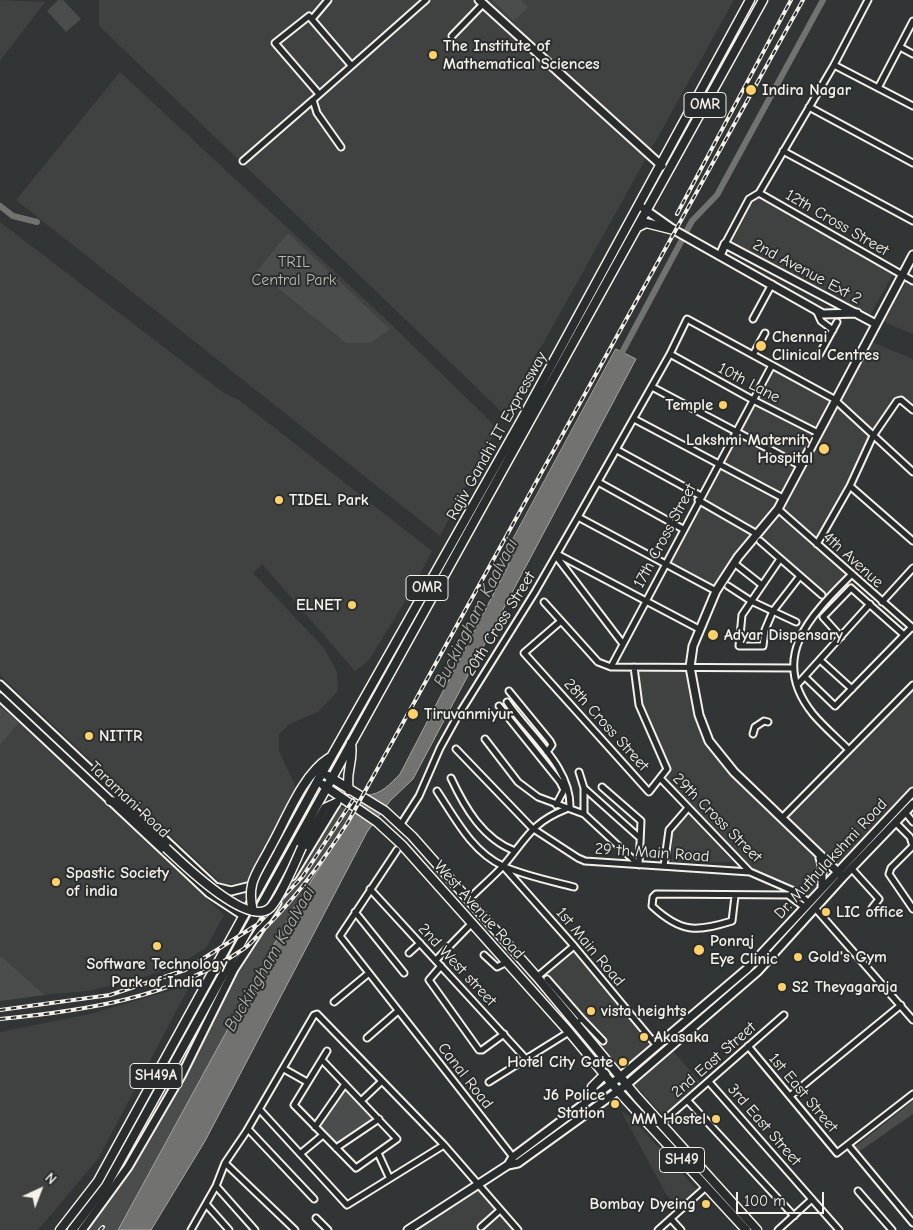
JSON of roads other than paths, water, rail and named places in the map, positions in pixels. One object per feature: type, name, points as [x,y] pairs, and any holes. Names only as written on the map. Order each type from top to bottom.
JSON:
[{"type":"main road","name":"Rajiv Gandhi IT Expressway","points":[[194,1028],[638,227],[662,166],[750,0]]},
{"type":"main road","name":"Rajiv Gandhi IT Expressway","points":[[244,916],[322,772],[763,0]]},
{"type":"main road","points":[[638,227],[646,223],[674,230]]},
{"type":"main road","points":[[348,790],[346,779],[353,756],[351,743]]},
{"type":"main road","points":[[253,911],[249,894],[254,879],[308,779],[322,763],[331,757]]},
{"type":"main road","name":"West Avenue Road","points":[[322,772],[348,790],[385,811],[401,824],[537,977],[579,1021],[620,1077]]},
{"type":"main road","name":"West Avenue Road","points":[[317,782],[326,787],[338,800],[377,822],[402,845],[605,1074]]},
{"type":"main road","points":[[322,796],[325,808]]},
{"type":"main road","points":[[110,801],[117,802],[212,889],[232,902],[253,911],[263,912],[272,906],[302,847],[325,808],[338,800]]},
{"type":"main road","name":"SH49A","points":[[60,1230],[98,1181],[244,916]]},
{"type":"main road","points":[[194,1028],[199,1036]]},
{"type":"main road","name":"SH49A","points":[[76,1229],[106,1186],[194,1028]]},
{"type":"main road","points":[[178,1037],[186,1042]]},
{"type":"main road","points":[[168,1055],[177,1059]]},
{"type":"main road","points":[[594,1095],[592,1087],[605,1074]]},
{"type":"main road","name":"SH49","points":[[605,1074],[618,1091],[746,1230]]},
{"type":"main road","name":"SH49","points":[[620,1077],[757,1230]]},
{"type":"street","points":[[312,19],[328,0]]},
{"type":"street","points":[[243,161],[426,0]]},
{"type":"street","points":[[720,256],[749,199],[759,193],[834,65],[868,0]]},
{"type":"street","points":[[452,36],[481,2],[662,166]]},
{"type":"street","points":[[319,94],[275,43],[309,16],[351,65]]},
{"type":"street","points":[[878,88],[913,22]]},
{"type":"street","points":[[900,47],[913,54]]},
{"type":"street","points":[[834,65],[913,106]]},
{"type":"street","points":[[313,100],[317,113],[341,147]]},
{"type":"street","points":[[809,107],[913,163]]},
{"type":"street","points":[[783,151],[913,221]]},
{"type":"street","name":"12th Cross Street","points":[[759,193],[913,281]]},
{"type":"street","points":[[644,208],[674,230],[823,314],[857,313]]},
{"type":"street","name":"2nd Avenue Ext 2","points":[[725,244],[876,324]]},
{"type":"street","points":[[840,874],[783,817],[734,772],[709,741],[699,715],[690,667],[699,629],[716,591],[734,564],[778,509],[834,399],[913,255]]},
{"type":"street","points":[[753,319],[772,284]]},
{"type":"street","points":[[815,309],[821,321],[833,330]]},
{"type":"street","name":"20th Cross Street","points":[[401,824],[419,796],[440,748],[456,719],[578,518],[652,387],[688,318],[753,355]]},
{"type":"street","points":[[819,355],[837,322]]},
{"type":"street","points":[[765,333],[753,355],[834,399],[913,472]]},
{"type":"street","name":"10th Lane","points":[[670,354],[818,433]]},
{"type":"street","name":"17th Cross Street","points":[[611,667],[772,365]]},
{"type":"street","points":[[652,387],[801,466]]},
{"type":"street","points":[[817,544],[850,486],[873,436],[899,400],[913,410]]},
{"type":"street","points":[[634,419],[783,498]]},
{"type":"street","points":[[617,450],[700,498],[757,534]]},
{"type":"street","points":[[598,482],[683,529]]},
{"type":"street","points":[[850,486],[913,541]]},
{"type":"street","name":"4th Avenue","points":[[778,509],[912,628]]},
{"type":"street","points":[[578,518],[716,591]]},
{"type":"street","points":[[760,541],[822,595]]},
{"type":"street","points":[[556,555],[699,629]]},
{"type":"street","points":[[556,555],[623,644]]},
{"type":"street","points":[[780,559],[742,615],[739,646],[763,646],[765,630],[773,611],[800,576]]},
{"type":"street","points":[[734,564],[762,585]]},
{"type":"street","points":[[882,602],[913,568]]},
{"type":"street","points":[[848,749],[813,713],[797,685],[794,668],[799,637],[813,613],[852,574]]},
{"type":"street","points":[[728,586],[751,601],[796,622]]},
{"type":"street","points":[[841,637],[825,621],[824,615],[850,589],[853,589],[904,635]]},
{"type":"street","points":[[544,602],[598,662],[611,667],[794,668]]},
{"type":"street","points":[[797,685],[870,604]]},
{"type":"street","name":"28th Cross Street","points":[[560,621],[524,653],[649,792],[667,769],[639,705],[634,667]]},
{"type":"street","points":[[805,677],[835,706],[912,628]]},
{"type":"street","points":[[820,660],[852,689]]},
{"type":"street","name":"Taramani Road","points":[[0,685],[215,887],[231,891],[241,890]]},
{"type":"street","points":[[783,817],[913,685]]},
{"type":"street","points":[[509,691],[550,741],[552,746],[547,752]]},
{"type":"street","name":"Taramani Road","points":[[0,697],[209,893],[244,916]]},
{"type":"street","points":[[507,702],[547,752],[567,786],[568,809]]},
{"type":"street","points":[[499,706],[560,782],[564,790],[556,805]]},
{"type":"street","points":[[753,734],[755,727],[764,721],[768,722]]},
{"type":"street","points":[[485,739],[518,782],[538,797],[584,814],[639,864]]},
{"type":"street","name":"29 th Main Road","points":[[456,749],[532,828],[585,861],[750,872]]},
{"type":"street","points":[[579,772],[584,788],[584,814]]},
{"type":"street","points":[[451,778],[482,828],[503,846],[515,851]]},
{"type":"street","name":"29th Cross Street","points":[[660,778],[750,872],[798,897]]},
{"type":"street","points":[[602,787],[641,821],[639,864]]},
{"type":"street","points":[[584,788],[640,838]]},
{"type":"street","points":[[437,791],[472,841],[503,866],[574,887]]},
{"type":"street","name":"Dr. Muthulakshmi Road","points":[[408,1230],[508,1165],[518,1163],[618,1091],[758,971],[815,908],[840,874],[913,792]]},
{"type":"street","points":[[76,1229],[128,1167],[181,1076],[199,1036],[234,969],[274,908],[338,800]]},
{"type":"street","name":"Dr. Muthulakshmi Road","points":[[513,1157],[620,1077],[747,969],[822,887],[851,868],[913,804]]},
{"type":"street","points":[[664,866],[669,830],[688,808]]},
{"type":"street","points":[[468,900],[503,866],[532,828],[546,817],[568,809]]},
{"type":"street","points":[[905,812],[913,822]]},
{"type":"street","points":[[895,822],[910,837],[913,846],[890,868],[889,874],[913,909]]},
{"type":"street","name":"Canal Road","points":[[398,850],[340,936],[513,1157]]},
{"type":"street","points":[[817,853],[822,865],[822,887]]},
{"type":"street","name":"1st Main Road","points":[[503,866],[574,946],[657,1046]]},
{"type":"street","points":[[851,868],[880,899],[872,908]]},
{"type":"street","points":[[230,908],[241,890],[263,882]]},
{"type":"street","name":"2nd West street","points":[[370,889],[526,1058]]},
{"type":"street","points":[[736,896],[732,921],[695,930],[683,926],[652,906],[653,897],[656,894],[788,895],[798,897],[806,904]]},
{"type":"street","points":[[815,908],[913,1020]]},
{"type":"street","points":[[355,912],[404,973]]},
{"type":"street","points":[[436,960],[472,923]]},
{"type":"street","points":[[408,953],[420,943]]},
{"type":"street","points":[[537,977],[574,946]]},
{"type":"street","points":[[484,955],[497,967],[507,962]]},
{"type":"street","points":[[441,966],[429,980],[479,1050],[482,1050],[504,1034]]},
{"type":"street","points":[[334,1002],[369,973]]},
{"type":"street","points":[[547,980],[579,1021],[603,1041]]},
{"type":"street","points":[[790,1096],[835,1057],[901,1005]]},
{"type":"street","points":[[367,1038],[398,1011]]},
{"type":"street","points":[[191,1230],[216,1186],[224,1163],[248,1130],[314,1015],[317,1014],[444,1145],[518,1230]]},
{"type":"street","name":"2nd East Street","points":[[661,1123],[784,1015]]},
{"type":"street","points":[[489,1082],[569,1032]]},
{"type":"street","name":"1st East Street","points":[[748,1046],[838,1154],[849,1146]]},
{"type":"street","points":[[322,1060],[397,1139],[356,1168],[294,1105],[327,1051]]},
{"type":"street","points":[[284,1069],[307,1082]]},
{"type":"street","points":[[361,1101],[382,1081]]},
{"type":"street","name":"3rd East Street","points":[[709,1082],[839,1230]]},
{"type":"street","points":[[315,1127],[345,1084]]},
{"type":"street","points":[[913,1094],[849,1146],[913,1223]]},
{"type":"street","points":[[688,1101],[794,1216]]},
{"type":"street","points":[[260,1110],[347,1205],[389,1177],[444,1145]]},
{"type":"street","points":[[336,1148],[378,1119]]},
{"type":"street","points":[[248,1130],[314,1199]]},
{"type":"street","points":[[300,1154],[323,1135]]},
{"type":"street","points":[[378,1153],[389,1177]]},
{"type":"street","points":[[508,1165],[513,1157]]},
{"type":"street","points":[[224,1163],[295,1230]]},
{"type":"street","points":[[216,1186],[255,1230]]},
{"type":"street","points":[[658,1230],[706,1187]]},
{"type":"street","points":[[858,1190],[892,1230]]},
{"type":"street","points":[[778,1230],[812,1199]]},
{"type":"street","points":[[206,1204],[227,1229]]},
{"type":"street","points":[[481,1227],[500,1210]]},
{"type":"street","points":[[316,1218],[328,1230]]},
{"type":"street","points":[[672,1219],[681,1230]]},
{"type":"water","points":[[616,349],[636,359],[413,779],[390,801],[367,832],[205,1141],[151,1230],[118,1230],[294,908],[366,795],[381,791],[400,774],[509,564],[506,552]]},
{"type":"waterway","name":"Buckingham Kaalvaai","points":[[619,358],[692,221],[717,195],[823,0]]},
{"type":"waterway","points":[[0,206],[13,216],[37,222]]},
{"type":"railway","points":[[677,214],[791,0]]},
{"type":"railway","points":[[0,1019],[63,1012],[94,1006],[156,991],[186,980],[215,966],[248,946],[288,904],[309,878],[348,822],[803,0]]},
{"type":"railway","points":[[0,1010],[110,995],[185,970],[258,924],[303,876],[353,800]]},
{"type":"railway","points":[[100,1230],[103,1227]]},
{"type":"place","name":"The Institute of Mathematical Sciences","points":[[433,55]]},
{"type":"place","name":"Indira Nagar","points":[[751,90]]},
{"type":"place","name":"Chennai Clinical Centres","points":[[761,346]]},
{"type":"place","name":"Temple","points":[[723,405]]},
{"type":"place","name":"Lakshmi Maternity Hospital","points":[[824,449]]},
{"type":"place","name":"TIDEL Park","points":[[279,500]]},
{"type":"place","name":"ELNET","points":[[352,605]]},
{"type":"place","name":"Adyar Dispensary","points":[[713,635]]},
{"type":"place","name":"Tiruvanmiyur","points":[[413,714]]},
{"type":"place","name":"NITTR","points":[[89,736]]},
{"type":"place","name":"Spastic Society of india","points":[[56,882]]},
{"type":"place","name":"LIC office","points":[[826,912]]},
{"type":"place","name":"Software Technology Park of India","points":[[157,946]]},
{"type":"place","name":"Ponraj Eye Clinic","points":[[699,950]]},
{"type":"place","name":"Gold's Gym","points":[[798,957]]},
{"type":"place","name":"S2 Theyagaraja","points":[[782,987]]},
{"type":"place","name":"vista heights","points":[[591,1011]]},
{"type":"place","name":"Akasaka","points":[[644,1037]]},
{"type":"place","name":"Hotel City Gate","points":[[623,1062]]},
{"type":"place","name":"J6 Police Station","points":[[615,1104]]},
{"type":"place","name":"MM Hostel","points":[[716,1119]]},
{"type":"place","name":"Bombay Dyeing","points":[[706,1204]]},
{"type":"park label","name":"TRIL Central Park","points":[[294,271]]}]
